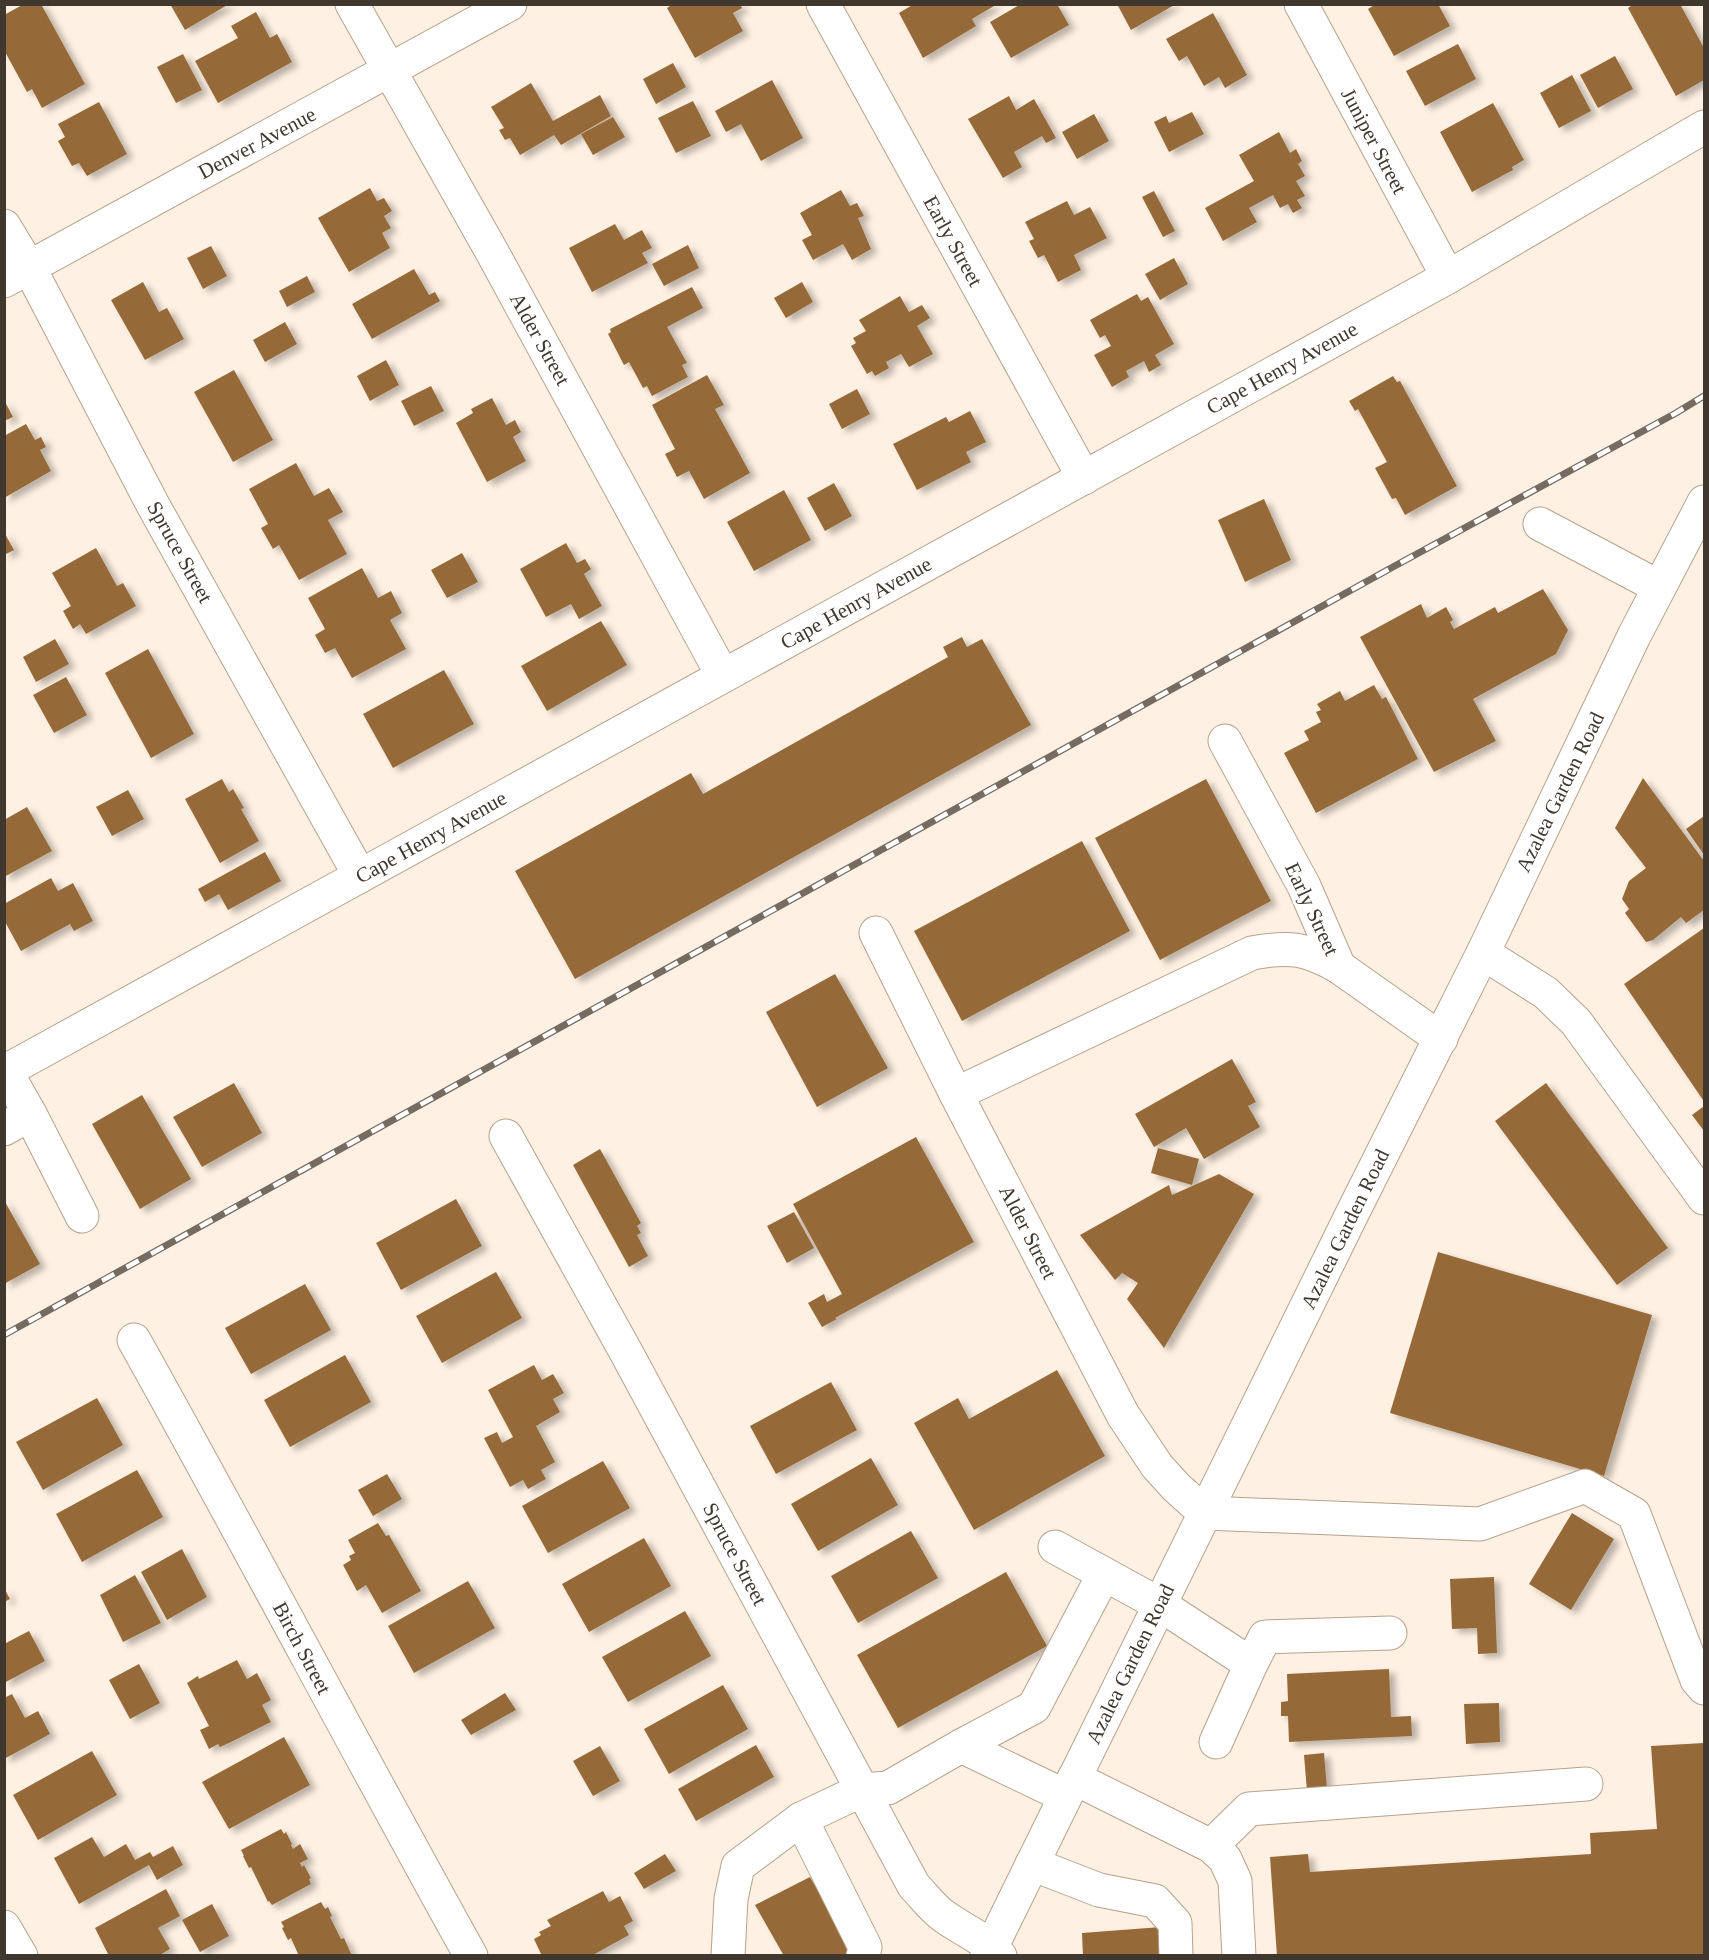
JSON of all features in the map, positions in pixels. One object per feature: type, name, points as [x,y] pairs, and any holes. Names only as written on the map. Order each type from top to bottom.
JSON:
[{"type":"street","name":"Alder Street","points":[[352,4],[491,250],[723,676]]},
{"type":"street","name":"Denver Avenue","points":[[17,274],[390,72],[510,4]]},
{"type":"street","name":"Early Street","points":[[822,4],[1084,478]]},
{"type":"street","name":"Juniper Street","points":[[1301,4],[1448,277]]},
{"type":"street","name":"Cape Henry Avenue","points":[[5,1070],[1448,277],[1704,127]]},
{"type":"street","name":"Spruce Street","points":[[4,226],[17,274],[153,505],[360,876]]},
{"type":"street","name":"Azalea Garden Road","points":[[993,1952],[1032,1864],[1352,1214],[1441,1039],[1659,586],[1701,517]]},
{"type":"street","points":[[1540,524],[1659,586]]},
{"type":"street","name":"Early Street","points":[[1225,741],[1304,886],[1339,967],[1441,1039]]},
{"type":"street","name":"Alder Street","points":[[876,933],[1123,1415],[1153,1462],[1205,1513]]},
{"type":"street","points":[[957,1094],[1252,953],[1274,949],[1297,950],[1319,956],[1339,967]]},
{"type":"street","points":[[1483,953],[1546,993],[1576,1022],[1704,1198]]},
{"type":"street","points":[[5,1070],[17,1121],[82,1216]]},
{"type":"street","name":"Spruce Street","points":[[506,1136],[632,1362],[914,1886],[942,1916],[977,1938],[993,1952]]},
{"type":"street","name":"Birch Street","points":[[134,1340],[471,1956]]},
{"type":"street","points":[[1205,1513],[1480,1524],[1585,1486],[1634,1514],[1697,1680],[1704,1688]]},
{"type":"street","points":[[1055,1547],[1159,1604],[1251,1664]]},
{"type":"street","points":[[728,1956],[731,1899],[738,1866],[801,1820],[862,1790],[888,1788],[1034,1707],[1104,1574]]},
{"type":"street","points":[[1216,1742],[1264,1637],[1390,1633]]},
{"type":"street","points":[[961,1746],[1070,1787],[1211,1846],[1225,1860],[1235,1881],[1239,1956]]},
{"type":"street","points":[[1211,1846],[1249,1809],[1586,1784]]},
{"type":"street","points":[[801,1820],[865,1947],[863,1956]]},
{"type":"street","points":[[1032,1864],[1099,1890],[1155,1901],[1175,1923],[1176,1956]]},
{"type":"street","points":[[4,1927],[21,1956]]},
{"type":"building","points":[[24,4],[41,4],[85,84],[42,108],[32,89],[27,92],[4,50],[4,15]]},
{"type":"building","points":[[170,4],[229,4],[185,30]]},
{"type":"building","points":[[673,4],[740,4],[742,8],[733,13],[743,31],[695,58],[667,8]]},
{"type":"building","points":[[914,4],[993,4],[994,6],[972,19],[976,26],[923,58],[899,13]]},
{"type":"building","points":[[1021,4],[1057,4],[1069,25],[1011,58],[990,22]]},
{"type":"building","points":[[1117,4],[1176,4],[1131,30]]},
{"type":"building","points":[[1376,4],[1438,4],[1450,26],[1394,56],[1368,9]]},
{"type":"building","points":[[1634,4],[1680,4],[1704,48],[1704,80],[1676,96],[1628,8]]},
{"type":"building","points":[[256,12],[270,38],[277,34],[292,62],[218,103],[195,61],[238,38],[231,26]]},
{"type":"building","points":[[1213,13],[1247,75],[1225,88],[1219,77],[1204,86],[1187,56],[1179,61],[1166,39]]},
{"type":"building","points":[[1458,44],[1476,79],[1425,106],[1406,71]]},
{"type":"building","points":[[183,54],[202,90],[176,103],[157,67]]},
{"type":"building","points":[[1615,56],[1633,89],[1598,108],[1580,75]]},
{"type":"building","points":[[673,63],[686,87],[656,104],[643,79]]},
{"type":"building","points":[[1572,75],[1591,111],[1559,128],[1540,93]]},
{"type":"building","points":[[772,80],[803,138],[761,161],[741,124],[726,132],[715,111]]},
{"type":"building","points":[[531,83],[553,121],[600,95],[611,116],[561,145],[554,135],[520,155],[510,138],[505,140],[499,130],[504,128],[491,107]]},
{"type":"building","points":[[1009,96],[1016,110],[1034,99],[1056,138],[1046,143],[1042,136],[1014,152],[1022,167],[1003,178],[968,119]]},
{"type":"building","points":[[693,101],[711,136],[676,153],[658,118]]},
{"type":"building","points":[[99,102],[127,154],[87,176],[79,163],[72,166],[58,141],[65,137],[58,124]]},
{"type":"building","points":[[1493,103],[1524,160],[1512,167],[1513,170],[1472,192],[1440,132]]},
{"type":"building","points":[[1192,112],[1204,134],[1169,152],[1154,122],[1166,116],[1169,123]]},
{"type":"building","points":[[1094,114],[1109,141],[1077,159],[1062,132]]},
{"type":"building","points":[[613,117],[625,137],[593,155],[581,134]]},
{"type":"building","points":[[1279,132],[1290,153],[1296,149],[1302,161],[1298,164],[1305,176],[1296,181],[1305,196],[1297,200],[1302,208],[1293,213],[1288,204],[1280,208],[1273,195],[1249,208],[1257,222],[1223,241],[1205,208],[1254,181],[1239,155]]},
{"type":"building","points":[[370,188],[377,201],[384,198],[392,211],[384,216],[391,228],[382,233],[390,248],[349,272],[318,218]]},
{"type":"building","points":[[841,190],[850,206],[857,203],[864,216],[858,218],[871,249],[852,260],[843,244],[813,260],[802,240],[812,235],[800,213]]},
{"type":"building","points":[[1154,191],[1175,231],[1163,237],[1142,197]]},
{"type":"building","points":[[1067,201],[1074,215],[1090,207],[1107,238],[1074,255],[1081,270],[1058,282],[1044,255],[1038,258],[1029,241],[1034,239],[1025,222]]},
{"type":"building","points":[[615,224],[624,240],[642,230],[652,248],[642,253],[648,263],[592,292],[569,248]]},
{"type":"building","points":[[688,245],[699,268],[664,286],[652,264]]},
{"type":"building","points":[[211,246],[227,276],[203,289],[187,258]]},
{"type":"building","points":[[1174,258],[1188,284],[1160,300],[1145,274]]},
{"type":"building","points":[[414,269],[429,295],[435,292],[440,301],[372,339],[352,304]]},
{"type":"building","points":[[307,276],[315,292],[287,307],[279,291]]},
{"type":"building","points":[[143,282],[159,312],[167,308],[184,339],[145,360],[111,300]]},
{"type":"building","points":[[802,282],[813,302],[786,318],[774,298]]},
{"type":"building","points":[[692,287],[703,308],[667,327],[687,363],[682,365],[688,377],[652,396],[647,386],[643,388],[629,362],[624,365],[608,334],[611,332],[610,329]]},
{"type":"building","points":[[1137,294],[1141,301],[1148,297],[1174,344],[1155,355],[1161,365],[1149,372],[1144,361],[1126,371],[1129,377],[1112,387],[1094,355],[1111,346],[1105,335],[1100,338],[1090,320]]},
{"type":"building","points":[[900,296],[909,312],[922,305],[930,318],[917,326],[933,354],[909,367],[901,354],[886,362],[889,368],[875,376],[872,371],[867,374],[851,346],[856,343],[853,338],[866,331],[859,320]]},
{"type":"building","points":[[285,322],[297,344],[265,362],[253,340]]},
{"type":"building","points":[[386,360],[399,385],[370,401],[357,376]]},
{"type":"building","points":[[234,370],[273,440],[233,462],[194,392]]},
{"type":"building","points":[[707,375],[724,405],[715,409],[750,473],[704,499],[689,471],[677,477],[665,454],[675,449],[652,405]]},
{"type":"building","points":[[1393,376],[1397,382],[1400,381],[1457,486],[1405,515],[1396,498],[1392,499],[1375,468],[1387,462],[1358,409],[1355,411],[1349,401]]},
{"type":"building","points":[[431,386],[444,411],[414,426],[401,401]]},
{"type":"building","points":[[857,389],[870,414],[842,429],[829,404]]},
{"type":"building","points":[[492,398],[506,425],[515,420],[521,432],[513,437],[526,461],[487,482],[456,423],[473,413],[471,409]]},
{"type":"building","points":[[4,400],[13,417],[4,421]]},
{"type":"building","points":[[970,411],[986,442],[966,452],[971,462],[917,490],[893,444],[946,417],[949,422]]},
{"type":"building","points":[[26,424],[35,440],[41,437],[46,447],[40,450],[51,471],[4,498],[4,436]]},
{"type":"building","points":[[296,463],[314,496],[329,488],[343,512],[328,520],[347,554],[299,580],[279,545],[273,549],[261,528],[268,524],[249,489]]},
{"type":"building","points":[[834,483],[852,516],[825,531],[807,498]]},
{"type":"building","points":[[784,490],[811,540],[754,571],[727,522]]},
{"type":"building","points":[[1264,499],[1291,560],[1245,582],[1218,520]]},
{"type":"building","points":[[4,532],[14,550],[4,555]]},
{"type":"building","points":[[566,543],[577,563],[585,559],[591,569],[584,574],[602,606],[579,619],[571,604],[546,617],[520,569]]},
{"type":"building","points":[[96,548],[117,586],[123,583],[136,606],[86,634],[80,624],[73,629],[63,611],[71,606],[52,573]]},
{"type":"building","points":[[462,553],[478,582],[447,598],[431,570]]},
{"type":"building","points":[[362,568],[378,598],[391,591],[402,613],[390,620],[406,649],[352,678],[335,648],[325,653],[315,635],[325,629],[308,598]]},
{"type":"building","points":[[1543,589],[1568,630],[1556,654],[1473,699],[1496,741],[1434,772],[1360,637],[1421,604],[1427,618],[1446,607],[1453,620],[1450,622],[1454,629],[1495,607],[1498,613]]},
{"type":"building","points":[[601,621],[627,665],[547,711],[521,666]]},
{"type":"building","points":[[962,637],[967,647],[982,639],[1031,725],[575,979],[515,871],[691,773],[703,794],[948,657],[943,647]]},
{"type":"building","points":[[55,639],[69,664],[36,682],[23,657]]},
{"type":"building","points":[[148,649],[194,734],[151,758],[105,673]]},
{"type":"building","points":[[444,670],[474,724],[393,768],[363,714]]},
{"type":"building","points":[[66,677],[87,715],[54,733],[33,695]]},
{"type":"building","points":[[1374,685],[1382,699],[1386,697],[1418,759],[1316,813],[1284,753],[1309,740],[1304,731],[1321,722],[1316,712],[1321,710],[1317,704],[1340,691],[1345,701]]},
{"type":"building","points":[[1643,778],[1704,861],[1704,910],[1686,923],[1681,917],[1653,940],[1646,942],[1625,913],[1629,909],[1622,899],[1629,881],[1646,868],[1615,828]]},
{"type":"building","points":[[222,779],[229,792],[233,789],[259,841],[220,863],[185,799]]},
{"type":"building","points":[[1206,779],[1271,901],[1160,960],[1095,838]]},
{"type":"building","points":[[128,790],[144,819],[112,836],[96,807]]},
{"type":"building","points":[[27,807],[52,851],[4,877],[4,820]]},
{"type":"building","points":[[1704,816],[1704,855],[1686,829]]},
{"type":"building","points":[[1082,841],[1130,931],[962,1021],[914,931]]},
{"type":"building","points":[[265,852],[281,881],[228,910],[219,894],[205,902],[198,889]]},
{"type":"building","points":[[51,878],[58,891],[73,883],[93,921],[74,931],[70,924],[21,951],[4,920],[4,904]]},
{"type":"building","points":[[1704,928],[1704,1099],[1703,1100],[1624,984]]},
{"type":"building","points":[[835,974],[888,1068],[817,1107],[766,1012]]},
{"type":"building","points":[[1232,1059],[1256,1102],[1248,1106],[1260,1127],[1204,1159],[1186,1128],[1154,1147],[1135,1114]]},
{"type":"building","points":[[234,1083],[262,1133],[202,1167],[173,1117]]},
{"type":"building","points":[[1546,1083],[1668,1248],[1617,1285],[1495,1121]]},
{"type":"building","points":[[142,1095],[191,1179],[140,1209],[92,1124]]},
{"type":"building","points":[[1704,1106],[1704,1131],[1692,1115]]},
{"type":"building","points":[[916,1137],[974,1242],[822,1327],[808,1303],[824,1294],[827,1302],[842,1294],[793,1204]]},
{"type":"building","points":[[1158,1148],[1199,1159],[1192,1185],[1151,1173]]},
{"type":"building","points":[[600,1149],[641,1223],[637,1226],[641,1233],[637,1235],[648,1256],[629,1267],[573,1165]]},
{"type":"building","points":[[1219,1174],[1254,1194],[1164,1348],[1127,1299],[1138,1283],[1122,1273],[1115,1280],[1080,1235],[1169,1185],[1172,1195]]},
{"type":"building","points":[[456,1199],[482,1246],[401,1290],[376,1243]]},
{"type":"building","points":[[4,1200],[40,1264],[4,1284]]},
{"type":"building","points":[[794,1212],[814,1248],[787,1263],[767,1226]]},
{"type":"building","points":[[1438,1252],[1652,1315],[1604,1476],[1390,1413]]},
{"type":"building","points":[[496,1272],[522,1318],[442,1363],[416,1316]]},
{"type":"building","points":[[305,1284],[331,1330],[251,1374],[225,1328]]},
{"type":"building","points":[[345,1355],[371,1402],[290,1447],[264,1400]]},
{"type":"building","points":[[534,1365],[542,1380],[553,1374],[564,1393],[553,1399],[560,1412],[536,1426],[555,1462],[541,1470],[546,1479],[528,1489],[523,1480],[510,1487],[484,1438],[497,1432],[502,1443],[513,1437],[488,1390]]},
{"type":"building","points":[[1057,1370],[1105,1456],[974,1530],[914,1423],[958,1398],[969,1419]]},
{"type":"building","points":[[831,1382],[857,1430],[776,1474],[750,1426]]},
{"type":"building","points":[[97,1398],[123,1445],[43,1490],[16,1442]]},
{"type":"building","points":[[871,1458],[898,1505],[818,1551],[791,1504]]},
{"type":"building","points":[[603,1461],[630,1508],[548,1553],[522,1506]]},
{"type":"building","points":[[137,1470],[163,1517],[82,1562],[56,1514]]},
{"type":"building","points":[[387,1474],[402,1499],[373,1516],[358,1490]]},
{"type":"building","points":[[1572,1513],[1614,1539],[1571,1610],[1529,1584]]},
{"type":"building","points":[[378,1523],[386,1536],[389,1535],[421,1591],[382,1613],[366,1585],[357,1591],[343,1565],[351,1560],[349,1556],[355,1553],[348,1540]]},
{"type":"building","points":[[911,1531],[938,1578],[858,1623],[831,1576]]},
{"type":"building","points":[[644,1538],[671,1586],[589,1632],[562,1584]]},
{"type":"building","points":[[182,1549],[207,1597],[167,1620],[141,1572]]},
{"type":"building","points":[[1006,1572],[1047,1646],[898,1728],[857,1655]]},
{"type":"building","points":[[135,1575],[161,1623],[123,1642],[100,1595]]},
{"type":"building","points":[[1494,1577],[1497,1653],[1478,1654],[1477,1628],[1452,1629],[1450,1579]]},
{"type":"building","points":[[468,1581],[495,1628],[414,1673],[388,1626]]},
{"type":"building","points":[[4,1588],[10,1599],[4,1602]]},
{"type":"building","points":[[685,1611],[711,1656],[628,1702],[602,1657]]},
{"type":"building","points":[[29,1631],[45,1661],[4,1683],[4,1644]]},
{"type":"building","points":[[237,1660],[247,1679],[257,1673],[271,1700],[262,1705],[271,1722],[220,1747],[218,1744],[209,1749],[200,1730],[209,1726],[187,1683]]},
{"type":"building","points":[[139,1664],[160,1703],[130,1719],[109,1680]]},
{"type":"building","points":[[1389,1669],[1391,1717],[1411,1716],[1412,1736],[1289,1742],[1288,1716],[1281,1716],[1281,1702],[1288,1701],[1287,1674]]},
{"type":"building","points":[[723,1685],[748,1729],[669,1774],[644,1729]]},
{"type":"building","points":[[505,1693],[516,1710],[471,1735],[461,1720]]},
{"type":"building","points":[[12,1694],[25,1718],[38,1711],[50,1734],[4,1759],[4,1698]]},
{"type":"building","points":[[1499,1703],[1500,1742],[1466,1744],[1464,1704]]},
{"type":"building","points":[[284,1737],[310,1785],[229,1829],[202,1782]]},
{"type":"building","points":[[1704,1743],[1704,1956],[1277,1956],[1270,1857],[1308,1854],[1310,1872],[1591,1854],[1590,1833],[1657,1829],[1651,1746]]},
{"type":"building","points":[[756,1745],[774,1777],[696,1821],[678,1789]]},
{"type":"building","points":[[600,1746],[620,1781],[593,1796],[573,1761]]},
{"type":"building","points":[[92,1751],[117,1795],[38,1840],[13,1795]]},
{"type":"building","points":[[1324,1753],[1327,1789],[1307,1791],[1304,1755]]},
{"type":"building","points":[[281,1829],[284,1834],[286,1832],[293,1849],[300,1844],[308,1859],[300,1863],[302,1867],[304,1865],[311,1878],[309,1879],[311,1884],[272,1905],[268,1902],[241,1850]]},
{"type":"building","points":[[92,1837],[104,1857],[126,1844],[135,1860],[150,1852],[153,1857],[173,1846],[183,1865],[157,1880],[149,1865],[79,1904],[54,1858]]},
{"type":"building","points":[[665,1854],[676,1871],[644,1889],[634,1873]]},
{"type":"building","points":[[810,1877],[854,1953],[849,1956],[784,1956],[755,1905]]},
{"type":"building","points":[[166,1889],[180,1916],[158,1928],[170,1949],[158,1956],[109,1956],[95,1928]]},
{"type":"building","points":[[603,1891],[609,1902],[620,1896],[633,1921],[624,1926],[629,1935],[591,1956],[542,1956],[534,1939],[541,1935],[539,1932],[551,1926],[547,1920]]},
{"type":"building","points":[[321,1902],[325,1909],[328,1907],[332,1916],[330,1917],[341,1939],[344,1938],[352,1956],[299,1956],[291,1938],[288,1940],[281,1922]]},
{"type":"building","points":[[212,1904],[229,1936],[200,1952],[182,1920]]},
{"type":"building","points":[[1161,1927],[1163,1956],[1083,1956],[1082,1933]]},
{"type":"railway","points":[[4,1335],[1704,396]]}]
